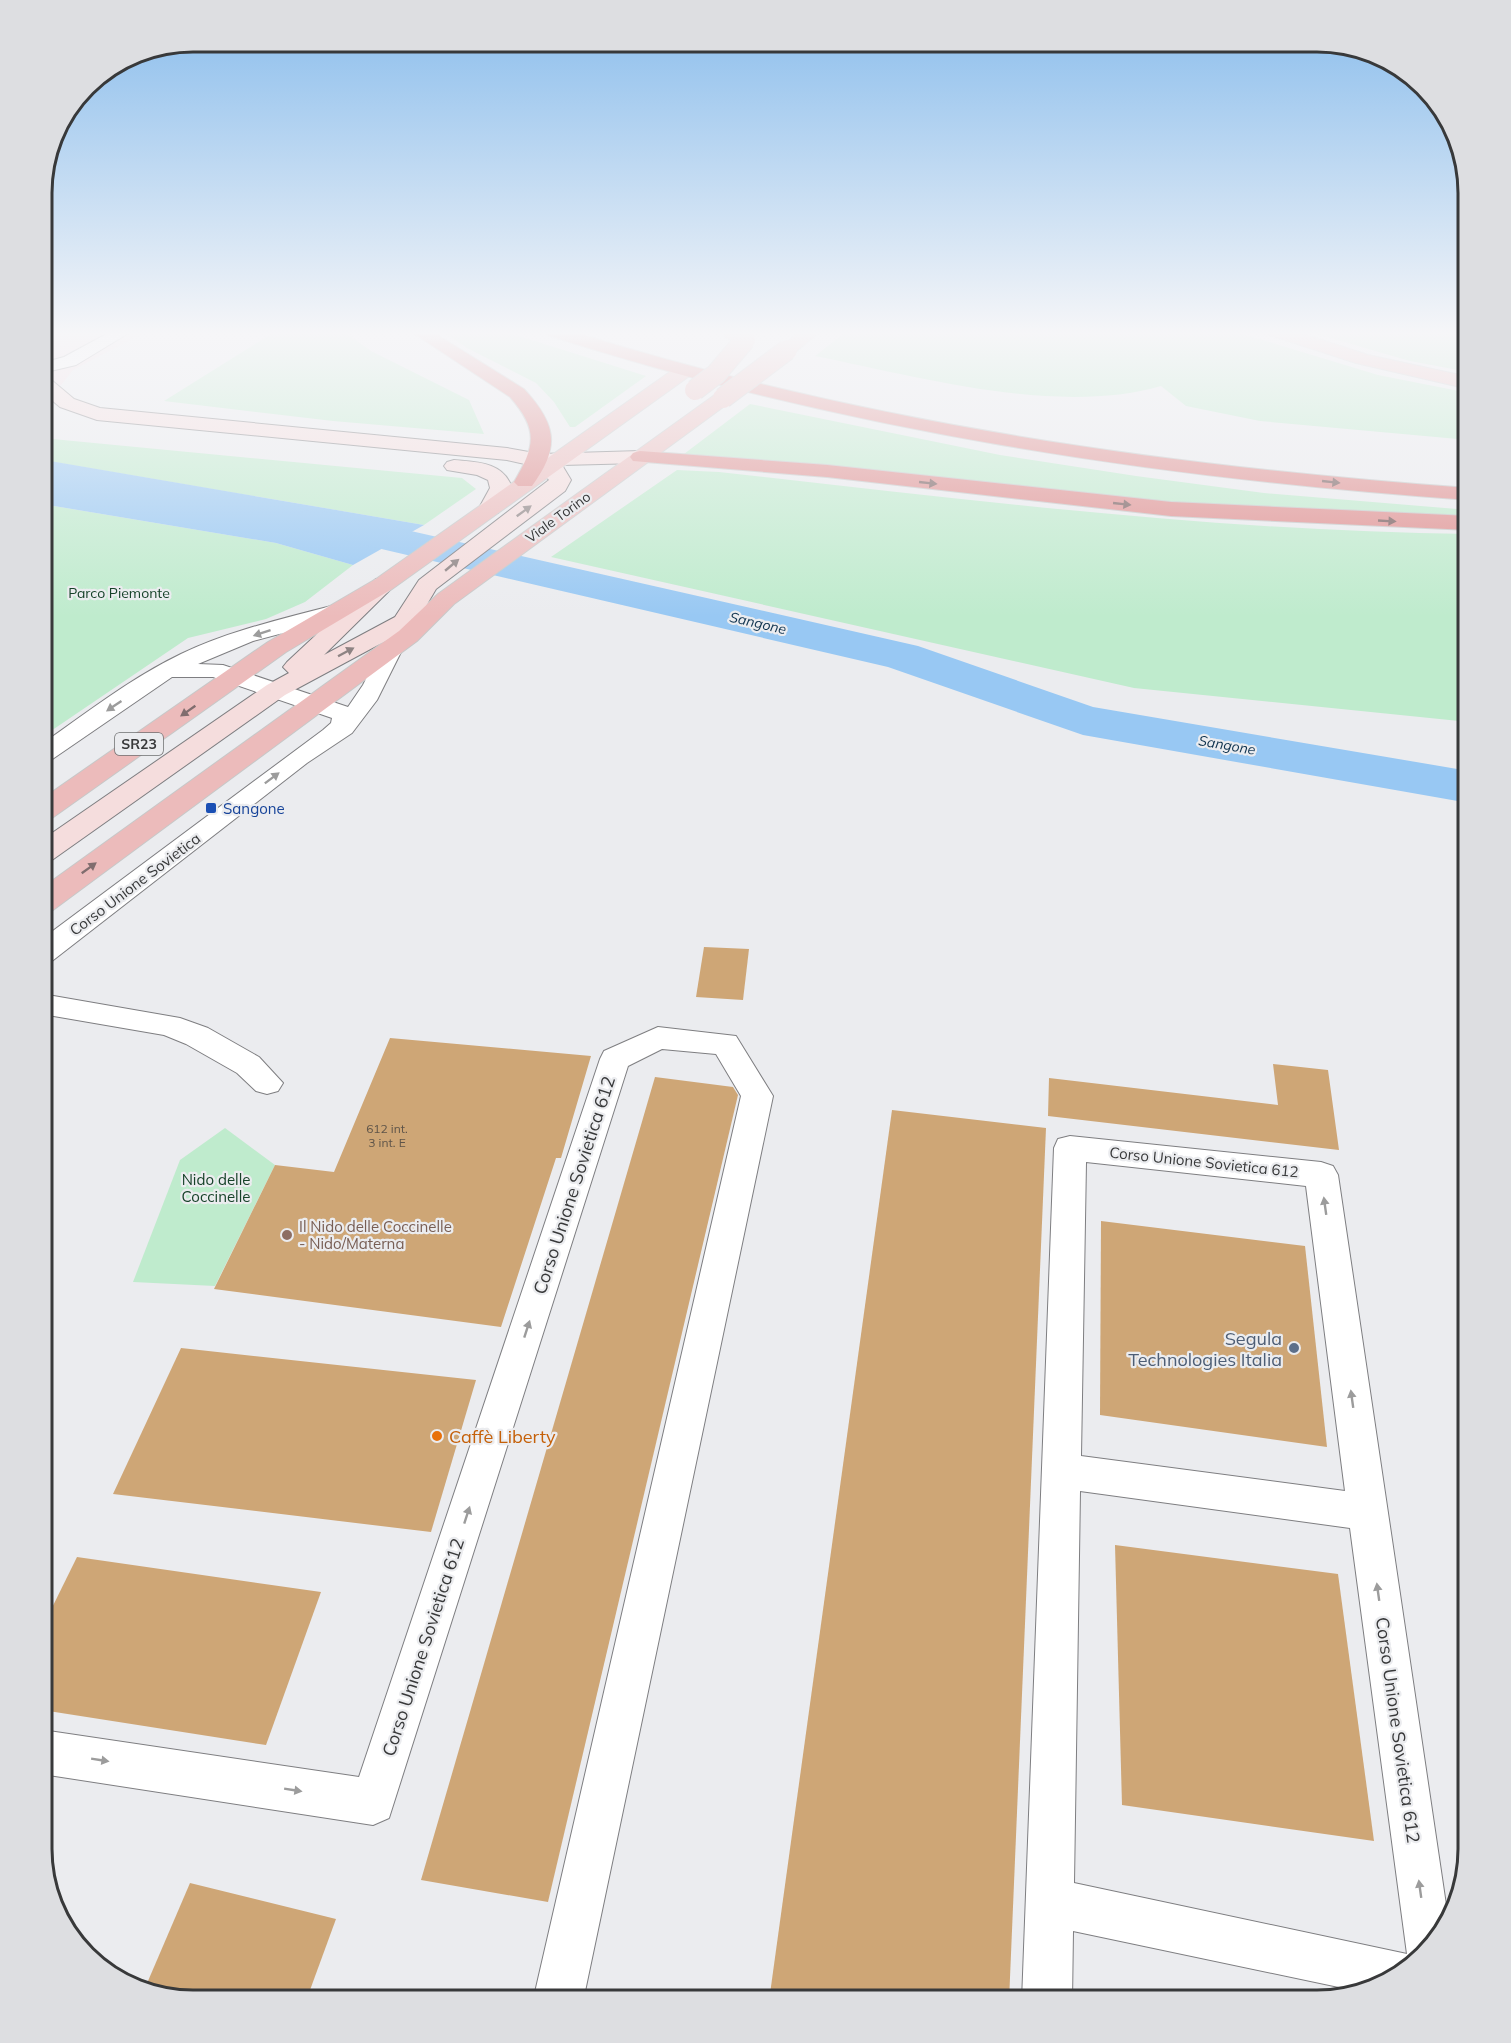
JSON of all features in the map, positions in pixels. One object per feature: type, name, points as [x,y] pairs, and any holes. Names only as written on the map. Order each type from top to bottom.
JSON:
[{"type":"highway","points":[[539,426],[547,459]]},
{"type":"highway","points":[[932,426],[1004,439],[1257,475],[1458,493]]},
{"type":"highway","points":[[1054,426],[1091,432]]},
{"type":"highway","points":[[640,457],[827,471],[1171,509],[1458,522]]},
{"type":"main road","name":"SR23","points":[[53,805],[277,647],[391,578],[447,539],[525,482],[547,459],[586,439],[604,426]]},
{"type":"main road","name":"Viale Torino","points":[[507,555],[683,426]]},
{"type":"main road","points":[[633,436],[632,451],[640,457]]},
{"type":"main road","name":"Corso Unione Sovietica","points":[[53,895],[392,648],[444,592],[507,555]]},
{"type":"street","points":[[128,426],[484,461],[640,457]]},
{"type":"street","points":[[53,847],[276,690],[404,621],[444,592],[477,545],[557,486],[559,476],[547,459],[221,426]]},
{"type":"street","points":[[399,454],[430,464],[477,469],[493,474],[500,482],[501,488],[490,508]]},
{"type":"street","points":[[276,690],[308,654],[391,578]]},
{"type":"street","points":[[53,748],[163,674],[211,650],[296,622],[339,611]]},
{"type":"street","name":"Corso Unione Sovietica","points":[[53,946],[298,759],[343,728],[371,694],[392,648]]},
{"type":"street","points":[[163,674],[204,669],[236,677],[337,710],[344,716],[343,728]]},
{"type":"street","points":[[53,1006],[169,1025],[197,1036],[248,1065],[267,1083]]},
{"type":"street","name":"Corso Unione Sovietica 612","points":[[52,1754],[373,1802],[615,1059],[658,1038],[724,1044],[757,1096],[560,1990]]},
{"type":"street","name":"Corso Unione Sovietica 612","points":[[1047,1990],[1070,1148],[1321,1175],[1427,1939]]},
{"type":"street","points":[[1061,1471],[1367,1512]]},
{"type":"street","points":[[1049,1902],[1386,1973]]},
{"type":"green space","points":[[395,426],[481,426],[484,434]]},
{"type":"green space","points":[[721,426],[860,426],[1000,455],[1136,476],[1264,493],[1458,509],[1458,516],[1170,504],[684,454]]},
{"type":"green space","points":[[1319,426],[1458,426],[1458,439]]},
{"type":"green space","points":[[53,439],[462,478],[476,489],[424,525],[53,462]]},
{"type":"green space","points":[[677,470],[719,472],[1000,503],[1187,520],[1375,532],[1458,534],[1458,721],[1134,688],[551,557]]},
{"type":"green space","name":"Parco Piemonte","points":[[53,506],[276,543],[353,565],[305,602],[266,619],[188,638],[53,730]]},
{"type":"green space","name":"Nido delle Coccinelle","points":[[225,1128],[275,1165],[215,1286],[133,1282],[180,1160]]},
{"type":"water","points":[[53,462],[424,525],[353,565],[276,543],[53,506]]},
{"type":"building","points":[[704,947],[749,949],[743,1000],[696,997]]},
{"type":"building","points":[[390,1038],[591,1056],[561,1158],[556,1158],[501,1327],[214,1289],[275,1165],[334,1172]]},
{"type":"building","points":[[1273,1064],[1328,1070],[1339,1150],[1048,1116],[1049,1078],[1278,1105]]},
{"type":"building","points":[[655,1077],[733,1087],[738,1095],[548,1902],[421,1880]]},
{"type":"building","points":[[892,1110],[1046,1128],[1009,1990],[771,1990]]},
{"type":"building","points":[[1101,1221],[1305,1246],[1327,1447],[1100,1415]]},
{"type":"building","points":[[181,1348],[476,1380],[431,1532],[113,1494]]},
{"type":"building","points":[[1115,1545],[1338,1574],[1374,1841],[1122,1805]]},
{"type":"building","points":[[77,1557],[321,1592],[266,1745],[52,1712],[52,1607]]},
{"type":"building","points":[[190,1883],[336,1919],[310,1990],[193,1990],[175,1989],[147,1983]]},
{"type":"waterway","name":"Sangone","points":[[314,521],[902,656],[1083,720],[1458,785]]},
{"type":"place","name":"Sangone","points":[[211,808]]},
{"type":"place","name":"Il Nido delle Coccinelle - Nido/Materna","points":[[287,1235]]},
{"type":"place","name":"Segula Technologies Italia","points":[[1294,1348]]},
{"type":"place","name":"Caffè Liberty","points":[[437,1436]]}]
